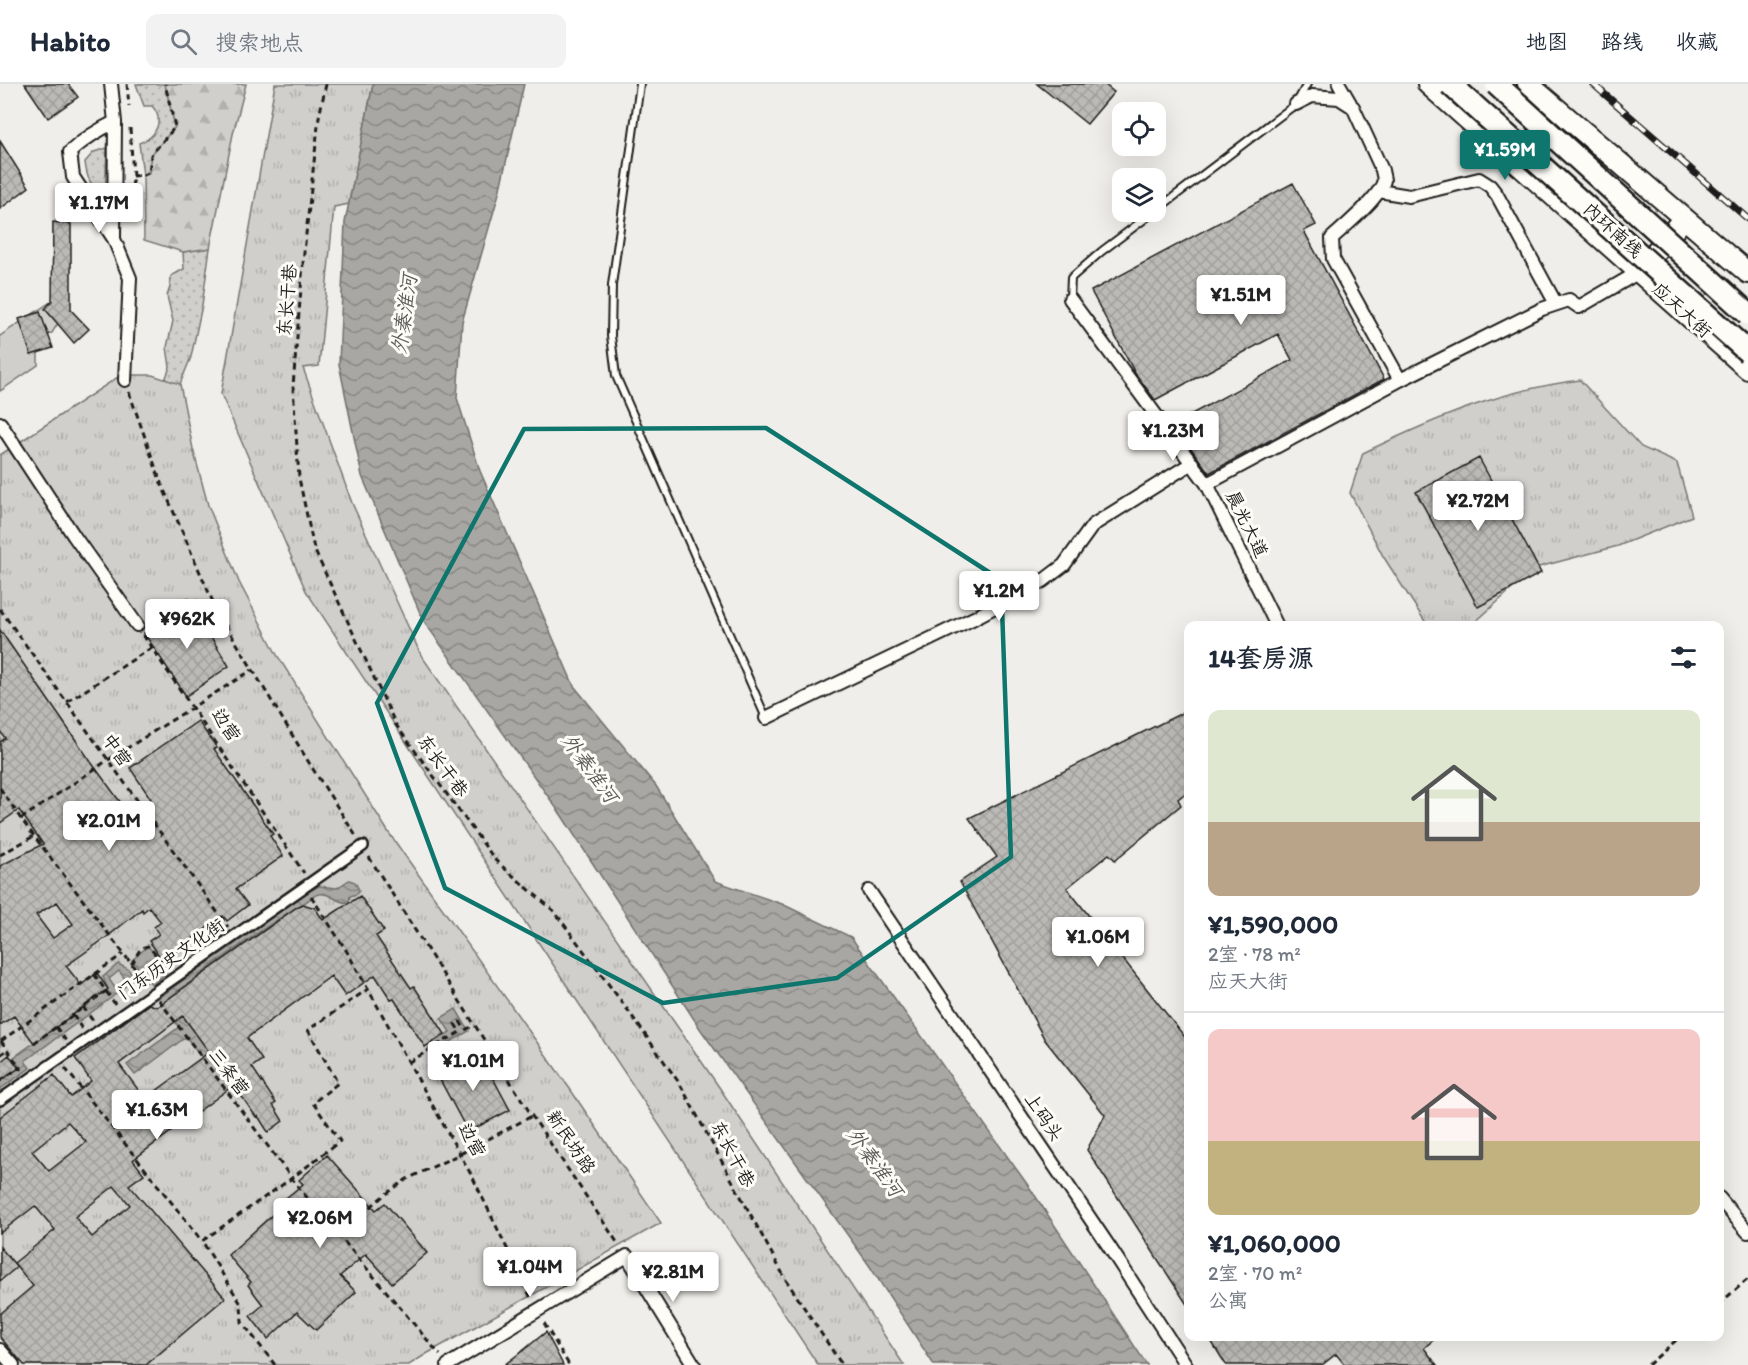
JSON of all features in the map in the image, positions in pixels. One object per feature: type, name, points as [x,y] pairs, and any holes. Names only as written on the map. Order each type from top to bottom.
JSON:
[{"type":"highway","name":"内环南线","points":[[1450,84],[1748,352]]},
{"type":"highway","name":"内环南线","points":[[1496,84],[1748,314]]},
{"type":"main road","name":"应天大街","points":[[1428,84],[1748,369]]},
{"type":"main road","points":[[1528,84],[1748,273]]},
{"type":"main road","points":[[1639,272],[1684,218]]},
{"type":"street","points":[[1339,84],[1353,106],[1384,179],[1379,191],[1370,202],[1332,238],[1334,259],[1400,380]]},
{"type":"street","points":[[109,87],[115,122],[114,239]]},
{"type":"street","points":[[1296,104],[1312,96],[1339,98],[1353,106]]},
{"type":"street","points":[[115,122],[100,128],[70,152],[73,177],[114,239],[130,278],[125,380]]},
{"type":"street","points":[[1379,191],[1409,196],[1479,179],[1490,186],[1556,304]]},
{"type":"street","points":[[1207,484],[1400,380],[1542,309],[1569,300],[1579,307],[1639,272]]},
{"type":"street","name":"晨光大道","points":[[1070,298],[1207,484],[1275,621]]},
{"type":"street","points":[[0,423],[74,536],[137,625]]},
{"type":"street","points":[[766,718],[974,618],[1043,581],[1064,565],[1093,525],[1192,463]]},
{"type":"street","name":"门东历史文化街","points":[[0,1100],[363,846]]},
{"type":"street","name":"上码头","points":[[869,891],[1110,1248],[1186,1365]]},
{"type":"street","points":[[1724,1204],[1748,1232]]},
{"type":"street","points":[[444,1360],[537,1311],[627,1256],[694,1365]]},
{"type":"street","points":[[0,1350],[13,1365]]},
{"type":"lane","points":[[640,84],[612,285],[611,336],[616,376],[766,718]]},
{"type":"lane","points":[[1166,202],[1296,104],[1307,84]]},
{"type":"lane","points":[[1070,298],[1071,278],[1140,222]]},
{"type":"path","points":[[127,84],[129,107]]},
{"type":"path","points":[[115,178],[149,173],[151,155],[175,127],[165,84]]},
{"type":"path","name":"东长干巷","points":[[326,84],[319,117],[304,252],[293,386],[299,478],[314,549],[396,725],[496,861],[554,911],[680,1084],[786,1280],[842,1365]]},
{"type":"path","points":[[129,118],[134,176],[132,220]]},
{"type":"path","name":"新民坊路","points":[[125,380],[161,483],[216,609],[311,766],[532,1116],[627,1256]]},
{"type":"path","points":[[137,625],[173,601],[183,599],[207,604],[216,609]]},
{"type":"path","name":"中营","points":[[0,609],[234,935]]},
{"type":"path","name":"边营","points":[[67,702],[151,648],[310,882]]},
{"type":"path","points":[[21,819],[108,760],[252,670]]},
{"type":"path","name":"三条营","points":[[0,788],[34,837],[292,1178],[444,1360]]},
{"type":"path","points":[[0,855],[34,837]]},
{"type":"path","name":"边营","points":[[312,897],[346,950],[460,1154],[537,1311],[569,1365]]},
{"type":"path","points":[[131,964],[135,960],[136,953],[148,946],[175,976]]},
{"type":"path","points":[[30,1080],[0,1041],[123,954]]},
{"type":"path","points":[[94,974],[111,998]]},
{"type":"path","points":[[202,1241],[340,1141],[313,1103],[338,1083],[308,1030],[368,989]]},
{"type":"path","points":[[34,1043],[106,990]]},
{"type":"path","points":[[84,1007],[89,1015]]},
{"type":"path","points":[[73,1015],[78,1022]]},
{"type":"path","points":[[409,1062],[460,1032],[455,1024],[460,1021],[465,1030],[475,1025]]},
{"type":"path","points":[[56,1028],[61,1035]]},
{"type":"path","points":[[0,1055],[7,1050]]},
{"type":"path","points":[[58,1059],[202,1241],[241,1304],[242,1322],[275,1365]]},
{"type":"path","points":[[0,1081],[20,1066]]},
{"type":"path","points":[[339,1235],[382,1197],[407,1179],[532,1116]]},
{"type":"path","points":[[1724,1300],[1748,1279]]},
{"type":"path","points":[[1648,1365],[1675,1341]]},
{"type":"highlighted area","points":[[766,428],[1001,580],[1011,857],[837,978],[663,1003],[445,888],[377,703],[524,429]]},
{"type":"green space","points":[[136,84],[165,84],[175,127],[151,155],[149,173],[143,175],[139,143],[154,133],[158,117],[152,106],[144,106]]},
{"type":"green space","points":[[165,84],[246,84],[233,134],[210,248],[183,252],[144,240],[143,175],[149,173],[151,155],[175,127]]},
{"type":"green space","points":[[275,84],[373,84],[349,204],[334,207],[319,366],[303,368],[352,503],[421,655],[719,1087],[904,1365],[818,1365],[306,591],[221,394]]},
{"type":"green space","points":[[107,148],[105,195],[90,182],[85,162],[94,152]]},
{"type":"green space","points":[[210,248],[202,305],[191,357],[180,384],[165,380],[170,367],[167,347],[173,321],[167,296],[171,276],[184,269],[183,252]]},
{"type":"green space","points":[[52,301],[63,315],[52,333],[38,340],[38,365],[0,391],[0,336]]},
{"type":"green space","points":[[121,375],[152,375],[180,384],[193,449],[208,505],[239,582],[277,655],[389,833],[570,1089],[661,1223],[409,1365],[25,1365],[0,1334],[0,455]]},
{"type":"green space","points":[[1580,380],[1641,447],[1677,463],[1692,516],[1618,546],[1535,568],[1476,621],[1425,621],[1383,556],[1350,493],[1363,453],[1468,408],[1522,391]]},
{"type":"water","name":"外秦淮河","points":[[373,84],[524,84],[499,193],[462,322],[457,398],[480,471],[574,686],[656,786],[715,881],[782,904],[851,937],[1032,1191],[1147,1365],[934,1365],[869,1265],[701,1030],[562,816],[423,620],[362,476],[339,364],[345,222]]},
{"type":"water","points":[[349,880],[355,882],[359,890],[357,894],[350,896],[349,902],[341,902],[327,894],[315,896],[252,937],[170,997],[211,1054],[204,1060],[186,1037],[135,1075],[127,1065],[179,1027],[158,998],[308,892],[319,886],[337,888]]},
{"type":"water","points":[[148,946],[169,971],[152,985],[132,960]]},
{"type":"water","points":[[118,964],[128,969],[135,978],[25,1061],[30,1068],[0,1089],[0,1081],[20,1067],[13,1058],[108,989],[103,977]],"holes":[[[119,971],[125,979],[115,988],[109,979]]]},
{"type":"water","points":[[456,1009],[469,1031],[437,1050],[432,1043],[450,1032],[441,1018]]},
{"type":"building","points":[[25,84],[68,84],[78,97],[48,118]]},
{"type":"building","points":[[1037,84],[1104,84],[1114,92],[1087,124]]},
{"type":"building","points":[[0,141],[29,187],[0,209]]},
{"type":"building","points":[[1293,183],[1316,225],[1304,231],[1384,379],[1209,473],[1173,424],[1292,360],[1278,334],[1155,400],[1135,373],[1091,291]]},
{"type":"building","points":[[53,222],[71,224],[71,310],[89,329],[74,343],[45,309],[52,301]]},
{"type":"building","points":[[40,312],[53,348],[31,355],[19,319]]},
{"type":"building","points":[[1479,458],[1541,573],[1478,607],[1416,492]]},
{"type":"building","points":[[184,607],[194,610],[229,666],[186,696],[144,633]]},
{"type":"building","points":[[0,630],[129,814],[151,799],[130,768],[198,721],[217,748],[214,749],[273,834],[270,836],[283,856],[236,889],[248,905],[227,921],[223,916],[163,961],[149,941],[159,934],[154,927],[161,922],[149,907],[143,912],[142,909],[66,966],[81,985],[97,973],[108,989],[34,1043],[14,1016],[0,1025],[0,866],[43,844],[19,810],[0,823],[0,742],[5,738],[0,731]],"holes":[[[57,902],[73,924],[53,938],[36,915]]]},
{"type":"building","points":[[1184,712],[1184,794],[1178,799],[1181,805],[1115,860],[1109,854],[1067,888],[1184,1036],[1184,1300],[1087,1150],[1105,1115],[1045,1040],[960,882],[997,857],[969,818]]},
{"type":"building","points":[[360,896],[384,931],[376,936],[411,988],[414,986],[445,1034],[425,1047],[394,999],[391,1000],[375,975],[345,996],[331,976],[247,1038],[262,1060],[252,1067],[276,1103],[273,1105],[283,1121],[268,1132],[234,1085],[133,1160],[144,1174],[129,1185],[225,1298],[146,1365],[24,1365],[0,1337],[0,1314],[33,1286],[14,1263],[55,1230],[35,1206],[0,1233],[0,1117],[54,1075],[71,1097],[91,1081],[75,1058],[149,1004],[157,1007],[297,907],[303,904],[315,908],[323,920]],"holes":[[[183,1016],[209,1052],[145,1099],[119,1064]],[[68,1122],[86,1142],[49,1171],[32,1151]],[[114,1186],[130,1205],[92,1237],[75,1217]]]},
{"type":"building","points":[[479,1052],[510,1110],[468,1132],[437,1074]]},
{"type":"building","points":[[9,1055],[19,1068],[0,1081],[0,1062]]},
{"type":"building","points":[[327,1155],[376,1210],[385,1203],[427,1253],[392,1283],[366,1254],[340,1276],[356,1292],[316,1330],[297,1312],[268,1339],[250,1316],[263,1305],[248,1285],[251,1282],[228,1255],[283,1205],[280,1203],[303,1184],[299,1180]]},
{"type":"building","points":[[0,1247],[17,1267],[0,1281]]},
{"type":"building","points":[[546,1332],[563,1365],[504,1365],[525,1349]]},
{"type":"building","points":[[1211,1341],[1432,1341],[1424,1348],[1437,1365],[1345,1365],[1336,1354],[1322,1365],[1226,1365]]},
{"type":"railway","points":[[1593,84],[1748,219]]}]
